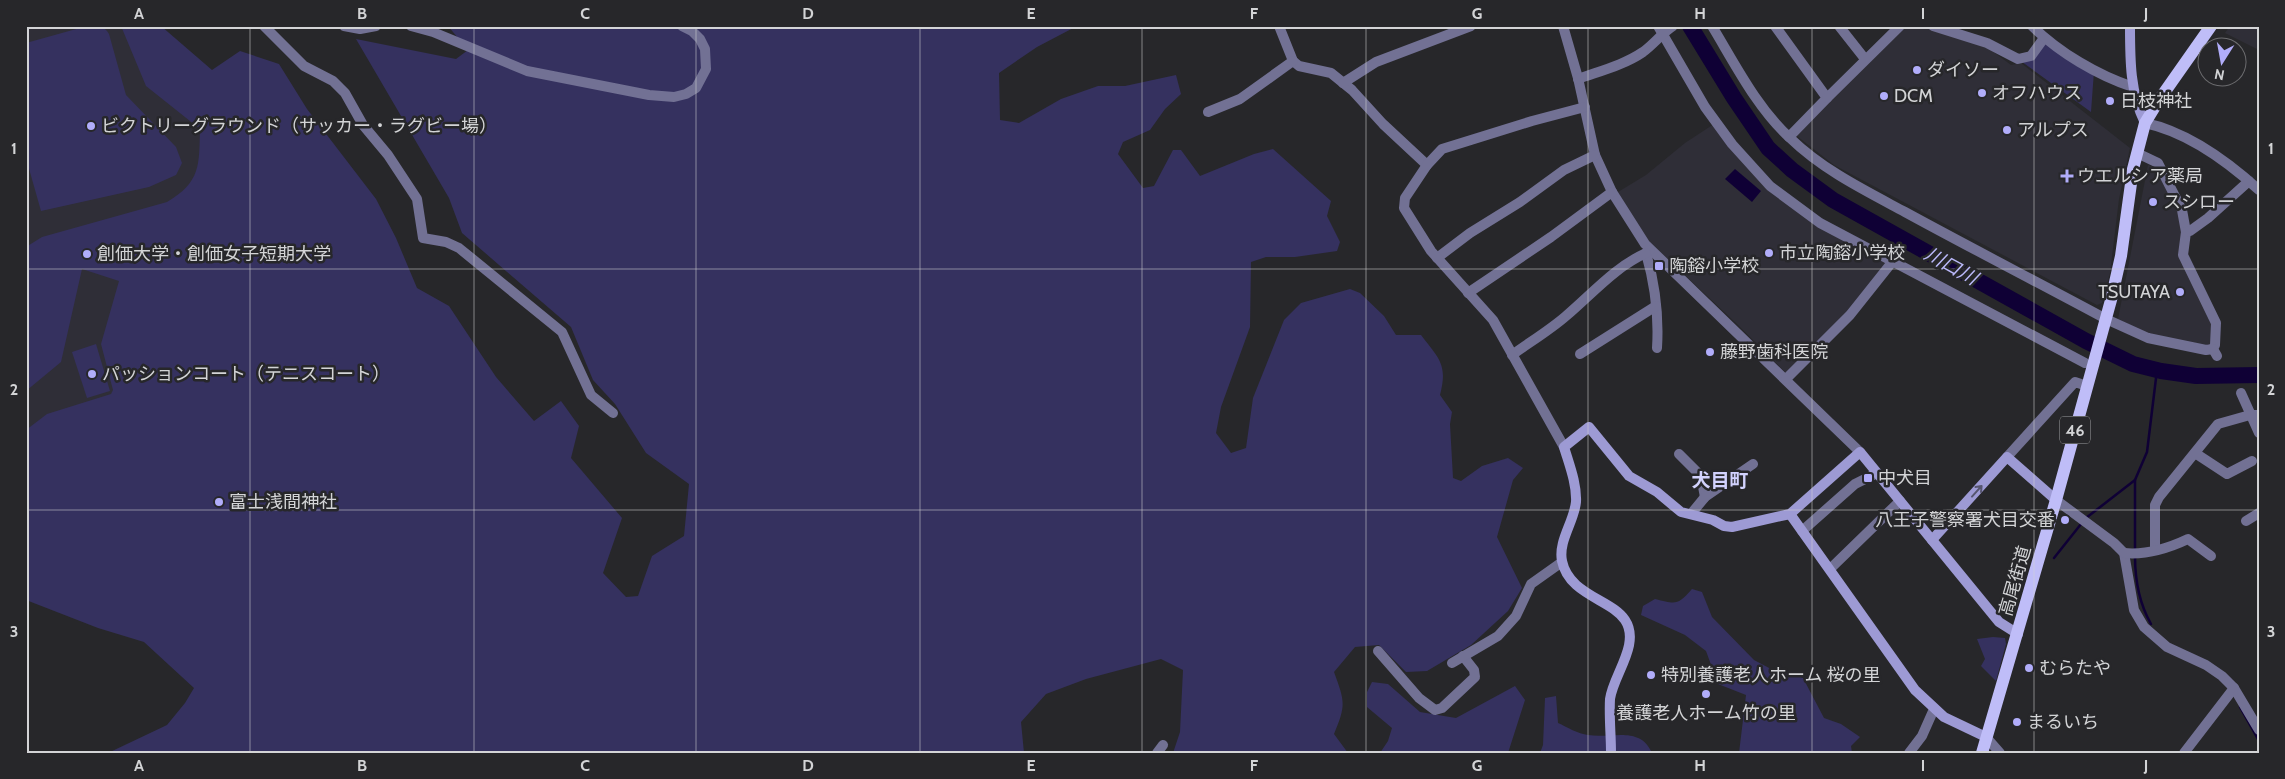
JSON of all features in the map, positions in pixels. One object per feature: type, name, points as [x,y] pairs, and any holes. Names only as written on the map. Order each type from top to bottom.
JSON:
[{"type":"main road","points":[[2130,26],[2133,87],[2139,111],[2145,124]]},
{"type":"main road","name":"46","points":[[2090,362],[2105,324],[2120,261],[2129,193],[2145,124],[2159,100],[2211,26]]},
{"type":"main road","name":"高尾街道","points":[[1982,753],[2056,500],[2087,386],[2090,362]]},
{"type":"main road","points":[[1611,753],[1610,699],[1616,677],[1624,665],[1629,640],[1627,625],[1620,615],[1579,587],[1565,570],[1562,562],[1562,550],[1575,508],[1576,496],[1564,447],[1589,427],[1629,476],[1657,492],[1676,509],[1732,527],[1790,514],[1860,452],[1999,622],[2018,634]]},
{"type":"main road","points":[[1932,540],[2008,456],[2056,500]]},
{"type":"main road","points":[[1790,514],[1915,690],[1934,709],[1958,725],[1986,737]]},
{"type":"street","points":[[264,26],[304,66],[333,81],[345,92],[363,125],[392,161],[417,199],[423,238],[446,242],[459,248],[562,332],[592,395],[613,413]]},
{"type":"street","points":[[344,26],[360,29],[376,26]]},
{"type":"street","points":[[412,26],[432,32],[527,72],[663,97],[686,94],[696,88],[706,69],[705,49],[700,40],[692,31],[682,26]]},
{"type":"street","points":[[1279,26],[1292,61],[1299,66],[1331,73],[1427,165]]},
{"type":"street","points":[[1343,83],[1376,62],[1471,26]]},
{"type":"street","points":[[1563,26],[1578,78],[1595,155],[1612,192],[1648,251],[1786,379],[1860,452]]},
{"type":"street","points":[[1712,26],[1762,106],[1789,138],[1815,161],[1838,176],[2105,324],[2148,338],[2215,353],[2216,326],[2183,255],[2186,232],[2182,210],[2158,163],[2137,153]]},
{"type":"street","points":[[1775,26],[1827,98]]},
{"type":"street","points":[[1839,26],[1865,59]]},
{"type":"street","points":[[1933,26],[1987,43],[2018,59],[2031,56],[2044,38]]},
{"type":"street","points":[[2032,26],[2044,38],[2094,70],[2133,87]]},
{"type":"street","points":[[1789,138],[1895,28]]},
{"type":"street","points":[[1578,78],[1631,59],[1646,50],[1664,29],[1705,107],[1732,144],[1759,175],[1820,223],[2090,362]]},
{"type":"street","points":[[1208,112],[1240,99],[1292,61]]},
{"type":"street","points":[[1412,151],[1430,154],[1532,121],[1585,107]]},
{"type":"street","points":[[2145,124],[2158,126],[2215,154],[2259,190]]},
{"type":"street","points":[[1442,149],[1427,165],[1405,198],[1404,208],[1437,258],[1493,320],[1564,447]]},
{"type":"street","points":[[1437,258],[1470,233],[1520,202],[1564,170],[1595,155]]},
{"type":"street","points":[[2186,232],[2208,218],[2249,181]]},
{"type":"street","points":[[1468,293],[1612,192]]},
{"type":"street","points":[[1648,251],[1659,323],[1657,348]]},
{"type":"street","points":[[1512,355],[1566,317],[1599,284],[1648,251]]},
{"type":"street","points":[[1786,379],[1850,315],[1893,261]]},
{"type":"street","points":[[1587,354],[1656,306]]},
{"type":"street","points":[[2008,456],[2074,382],[2087,386]]},
{"type":"street","points":[[2241,393],[2254,415],[2259,433]]},
{"type":"street","points":[[2155,549],[2155,505],[2159,497],[2218,424],[2254,415]]},
{"type":"street","points":[[2195,453],[2227,474],[2252,461]]},
{"type":"street","points":[[1679,454],[1701,476],[1705,497]]},
{"type":"street","points":[[1692,514],[1705,497],[1753,464]]},
{"type":"street","points":[[1802,531],[1855,484],[1877,473]]},
{"type":"street","points":[[2056,500],[2131,554],[2173,546],[2188,539],[2211,556]]},
{"type":"street","points":[[1830,569],[1900,501]]},
{"type":"street","points":[[2246,521],[2259,513]]},
{"type":"street","points":[[2131,554],[2134,610],[2144,627],[2167,647],[2222,676],[2234,688],[2259,730]]},
{"type":"street","points":[[1452,663],[1498,636],[1516,616],[1531,584],[1562,562]]},
{"type":"street","points":[[1378,651],[1419,698],[1435,710],[1442,708],[1475,677],[1474,670],[1463,656]]},
{"type":"street","points":[[2184,753],[2234,688]]},
{"type":"street","points":[[1908,753],[1922,736],[1934,709]]},
{"type":"street","points":[[1986,737],[2000,753]]},
{"type":"shaded area","name":"創価大学・創価女子短期大学","points":[[26,26],[127,26],[204,128],[180,326],[26,479]]},
{"type":"shaded area","name":"ビクトリーグラウンド（サッカー・ラグビー場）","points":[[87,26],[100,27],[107,31],[126,95],[176,147],[182,163],[176,175],[149,187],[41,211],[26,158],[26,43]]},
{"type":"shaded area","points":[[121,26],[161,26],[212,70],[240,51],[279,64],[307,109],[376,199],[396,238],[417,288],[449,306],[496,377],[534,421],[561,401],[579,426],[571,458],[622,518],[603,573],[626,597],[638,596],[652,556],[684,536],[689,484],[646,453],[615,404],[593,380],[571,327],[462,233],[449,198],[356,39],[456,59],[468,50],[448,26],[1077,26],[1037,47],[999,73],[1000,120],[1019,123],[1061,99],[1098,86],[1125,86],[1176,75],[1181,94],[1165,109],[1150,130],[1123,142],[1118,154],[1143,188],[1154,186],[1173,150],[1181,150],[1200,176],[1254,154],[1273,149],[1331,201],[1327,216],[1340,242],[1337,251],[1295,257],[1266,257],[1251,262],[1250,327],[1221,407],[1216,433],[1231,453],[1246,448],[1253,398],[1284,320],[1301,303],[1350,289],[1360,293],[1384,316],[1396,335],[1421,335],[1437,356],[1443,376],[1440,395],[1452,412],[1450,424],[1453,478],[1461,481],[1482,466],[1508,458],[1523,468],[1513,480],[1497,537],[1522,588],[1508,611],[1471,645],[1427,671],[1406,672],[1379,645],[1355,647],[1334,672],[1343,703],[1341,716],[1334,734],[1348,753],[1173,753],[1180,732],[1183,670],[1161,659],[1086,679],[1046,694],[1021,722],[1024,753],[108,753],[167,725],[185,703],[194,688],[144,642],[98,628],[26,600],[26,430],[47,414],[111,394],[113,390],[101,344],[119,281],[82,269],[61,362],[26,391],[26,247],[42,237],[167,202],[186,187],[196,172],[200,129],[146,86]]},
{"type":"shaded area","points":[[1900,26],[1933,26],[1991,50],[2011,65],[2021,63],[2130,148],[2119,199],[2110,273],[2102,303],[2097,305],[1834,165],[1793,133]]},
{"type":"shaded area","points":[[2230,26],[2259,26],[2259,50],[2248,44],[2248,38],[2235,38],[2225,33]]},
{"type":"shaded area","points":[[2044,38],[2094,71],[2091,112],[2018,59],[2031,56]]},
{"type":"shaded area","name":"市立陶鎔小学校","points":[[1717,122],[1732,144],[1805,212],[1893,261],[1789,376],[1737,324],[1645,238],[1618,192],[1646,175],[1685,143]]},
{"type":"shaded area","points":[[2148,165],[2155,167],[2171,188],[2183,230],[2182,255],[2213,325],[2210,347],[2152,335],[2133,328],[2118,319]]},
{"type":"shaded area","points":[[1735,169],[1761,191],[1752,202],[1725,179]]},
{"type":"shaded area","name":"パッションコート（テニスコート）","points":[[96,344],[110,391],[87,398],[72,352]]},
{"type":"shaded area","points":[[1692,589],[1702,592],[1712,617],[1754,660],[1771,669],[1782,670],[1803,678],[1824,718],[1841,724],[1860,737],[1851,746],[1852,753],[1739,753],[1746,695],[1718,684],[1706,651],[1685,635],[1641,615],[1643,606],[1655,599],[1672,603],[1676,602]]},
{"type":"shaded area","points":[[2005,638],[2006,644],[1996,681],[1981,666],[1985,659],[1977,639]]},
{"type":"shaded area","points":[[1372,682],[1388,684],[1420,712],[1456,718],[1515,686],[1525,700],[1508,753],[1380,753],[1388,741],[1392,728],[1367,707],[1367,692]]},
{"type":"shaded area","points":[[1556,696],[1558,723],[1584,734],[1633,736],[1647,744],[1652,753],[1540,753],[1543,745],[1545,698]]},
{"type":"waterway","name":"川口川","points":[[1690,26],[1734,98],[1768,148],[1792,170],[1833,200],[2086,341],[2133,364],[2161,371],[2196,376],[2259,375]]},
{"type":"waterway","points":[[2135,550],[2135,480],[2147,452],[2157,370]]},
{"type":"waterway","points":[[2086,518],[2135,480]]},
{"type":"waterway","points":[[2054,558],[2081,524]]},
{"type":"waterway","points":[[2135,556],[2138,591],[2143,608],[2151,624]]},
{"type":"waterway","points":[[2240,707],[2259,741]]},
{"type":"place","name":"ダイソー","points":[[1917,70]]},
{"type":"place","name":"オフハウス","points":[[1982,93]]},
{"type":"place","name":"DCM","points":[[1884,96]]},
{"type":"place","name":"日枝神社","points":[[2110,101]]},
{"type":"place","name":"ビクトリーグラウンド（サッカー・ラグビー場）","points":[[91,126]]},
{"type":"place","name":"アルプス","points":[[2007,130]]},
{"type":"place","name":"ウエルシア薬局","points":[[2067,176]]},
{"type":"place","name":"スシロー","points":[[2153,202]]},
{"type":"place","name":"市立陶鎔小学校","points":[[1769,253]]},
{"type":"place","name":"創価大学・創価女子短期大学","points":[[87,254]]},
{"type":"place","name":"陶鎔小学校","points":[[1659,266]]},
{"type":"place","name":"TSUTAYA","points":[[2180,292]]},
{"type":"place","name":"藤野歯科医院","points":[[1710,352]]},
{"type":"place","name":"パッションコート（テニスコート）","points":[[92,374]]},
{"type":"place","name":"中犬目","points":[[1868,478]]},
{"type":"place","name":"富士浅間神社","points":[[219,502]]},
{"type":"place","name":"八王子警察署犬目交番","points":[[2065,520]]},
{"type":"place","name":"むらたや","points":[[2029,668]]},
{"type":"place","name":"特別養護老人ホーム 桜の里","points":[[1651,675]]},
{"type":"place","name":"養護老人ホーム竹の里","points":[[1706,694]]},
{"type":"place","name":"まるいち","points":[[2017,722]]},
{"type":"district","name":"犬目町","points":[[1720,480]]}]
